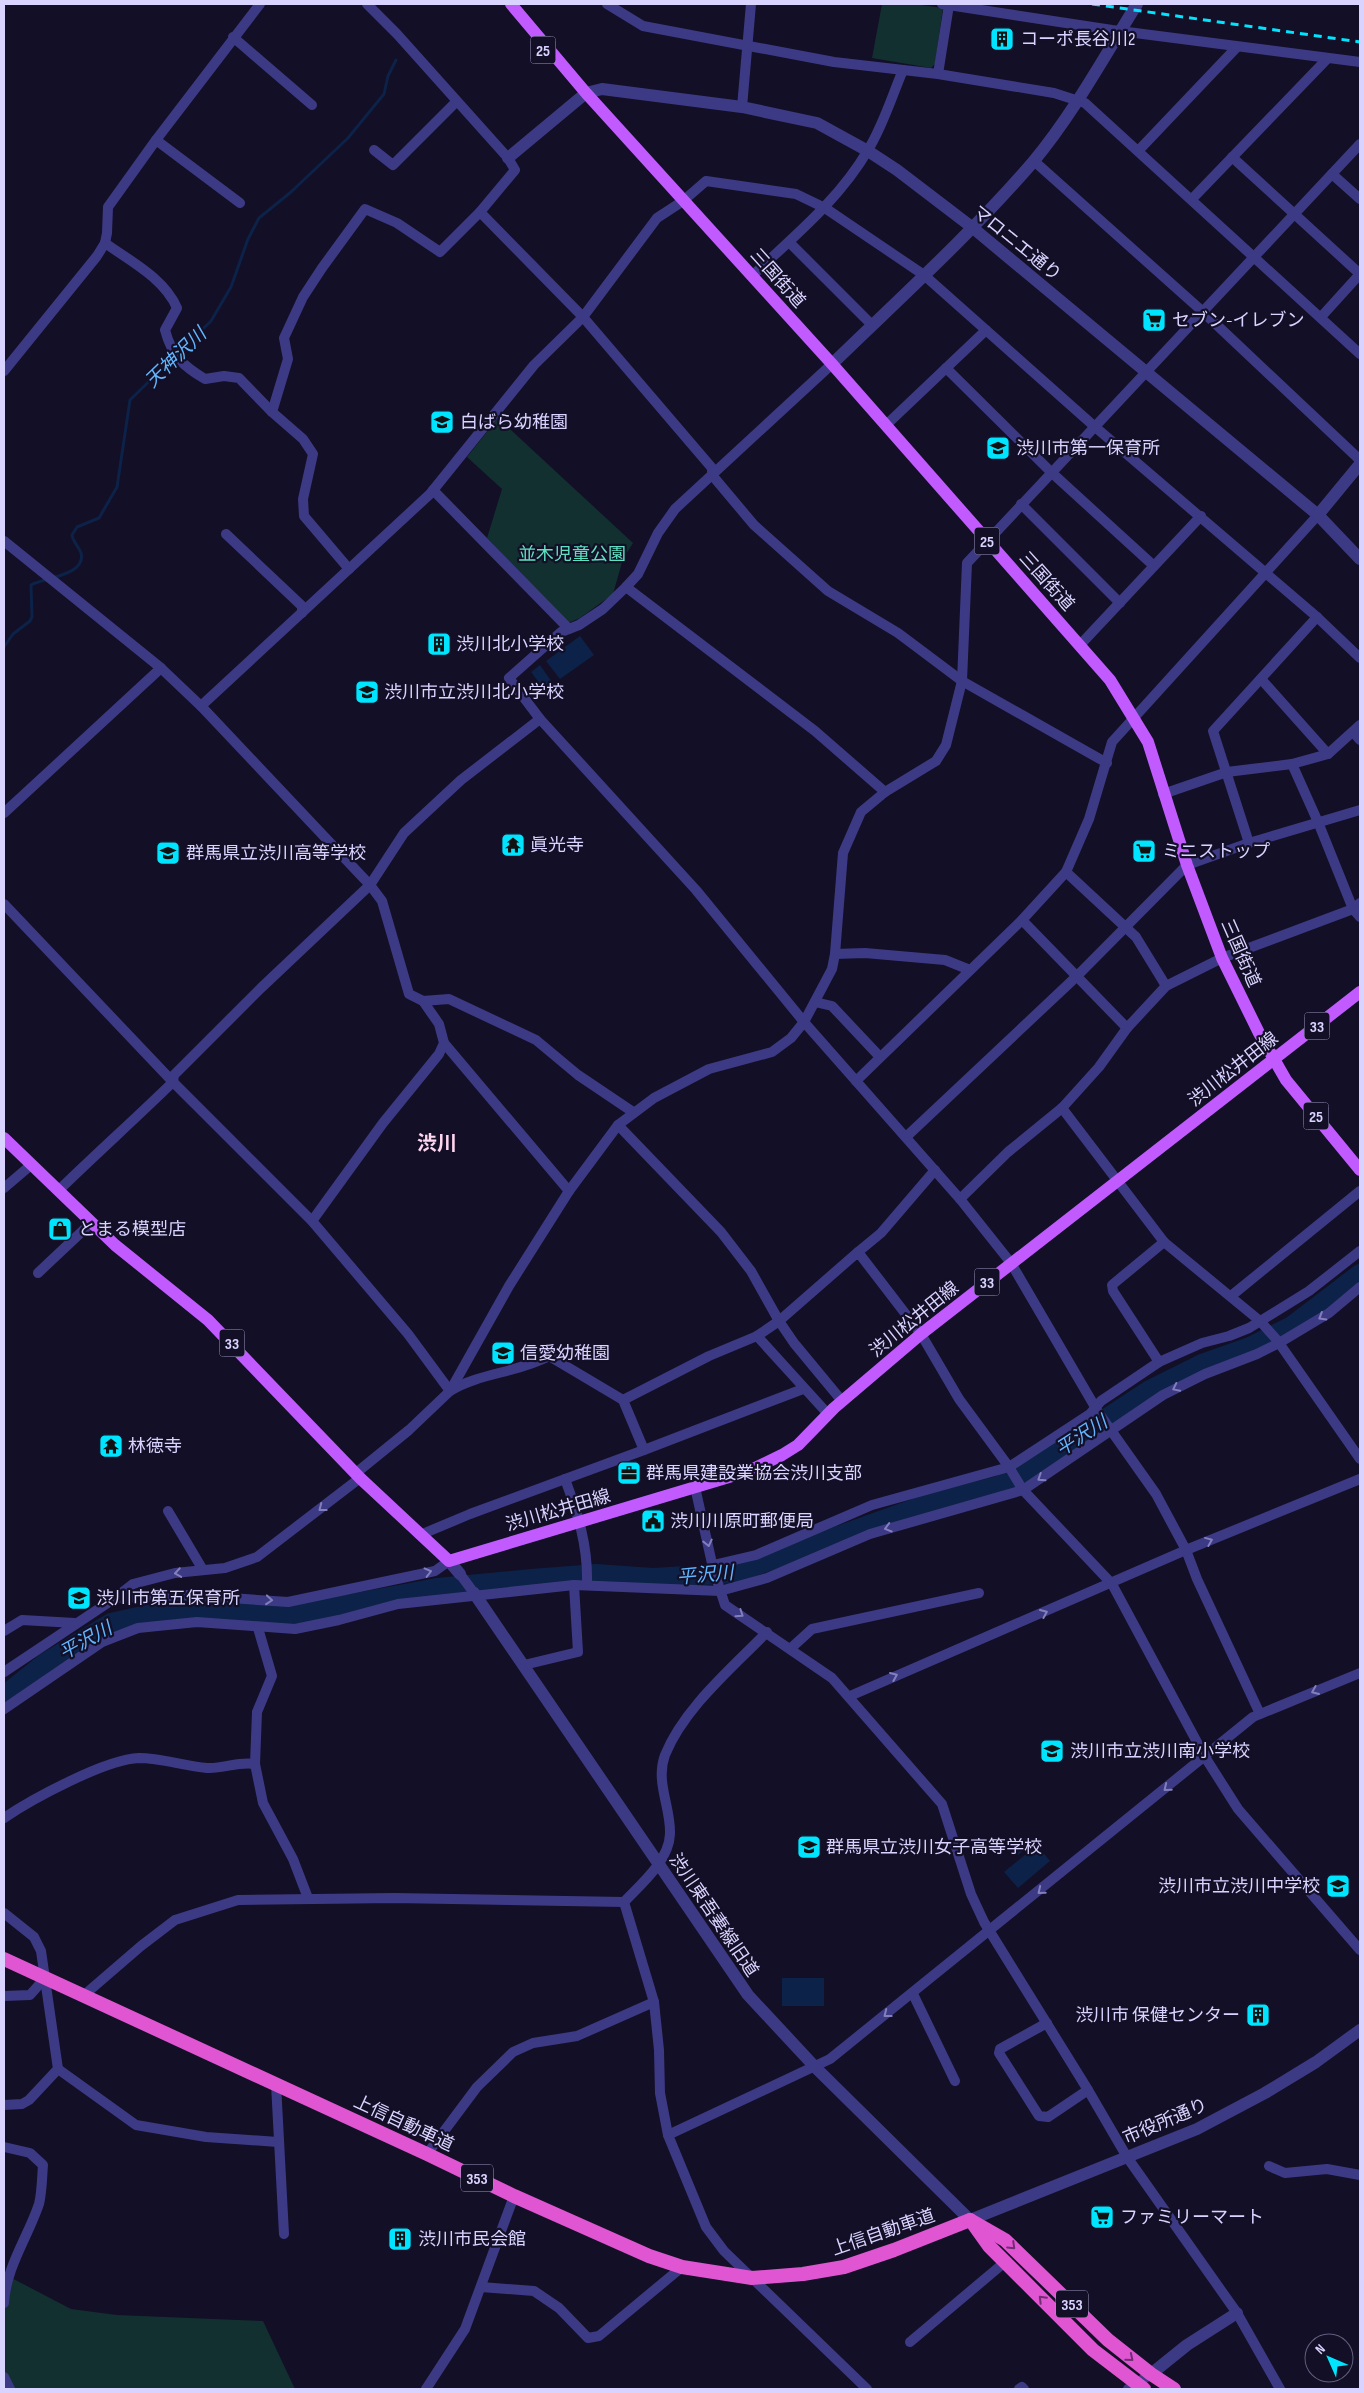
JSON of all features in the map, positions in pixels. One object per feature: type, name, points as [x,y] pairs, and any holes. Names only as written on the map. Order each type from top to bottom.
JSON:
[{"type":"highway","name":"上信自動車道","points":[[4,1959],[428,2154],[514,2196],[649,2256],[682,2267],[752,2278],[803,2274],[844,2267],[894,2250],[970,2220]]},
{"type":"highway","name":"353","points":[[970,2220],[989,2246],[1093,2350],[1136,2388]]},
{"type":"highway","name":"353","points":[[970,2220],[1005,2240],[1108,2340],[1151,2374],[1174,2389]]},
{"type":"main road","name":"三国街道","points":[[502,4],[534,41],[586,93]]},
{"type":"main road","name":"三国街道","points":[[511,4],[586,93],[832,364],[1110,680],[1148,742],[1187,865],[1222,958],[1274,1060],[1286,1080],[1360,1170]]},
{"type":"main road","name":"渋川松井田線","points":[[449,1561],[749,1471],[782,1455],[798,1445],[842,1401],[922,1334],[1360,992]]},
{"type":"main road","name":"33","points":[[4,1138],[91,1223],[220,1332],[358,1476],[449,1561]]},
{"type":"street","points":[[4,371],[64,299],[105,243],[108,207],[156,140],[260,4]]},
{"type":"street","points":[[272,412],[288,359],[284,338],[308,290],[365,209],[397,223],[440,252],[480,212],[515,170],[508,158],[397,34],[367,4]]},
{"type":"street","points":[[607,4],[644,26],[834,62],[938,74],[1054,93],[1085,103],[1360,354]]},
{"type":"street","points":[[742,107],[751,4]]},
{"type":"street","points":[[938,74],[946,4],[1120,31],[1360,62]]},
{"type":"street","points":[[1137,4],[1077,101],[1034,161],[973,228],[832,364],[675,509],[658,533],[638,574],[626,587],[603,609],[580,625],[561,632],[509,678],[540,719],[696,890],[804,1022],[960,1199],[1011,1263],[1097,1409],[1156,1494],[1186,1550],[1201,1588],[1260,1714]]},
{"type":"street","points":[[233,38],[312,105]]},
{"type":"street","points":[[1138,150],[1237,47]]},
{"type":"street","points":[[1192,199],[1327,59]]},
{"type":"street","points":[[752,276],[825,208],[868,151],[903,70]]},
{"type":"street","name":"マロニエ通り","points":[[586,93],[602,90],[742,107],[817,123],[868,151],[897,170],[973,228],[1318,515],[1360,559]]},
{"type":"street","points":[[508,158],[586,93]]},
{"type":"street","points":[[374,150],[393,165],[456,102]]},
{"type":"street","points":[[156,140],[240,203]]},
{"type":"street","points":[[450,1391],[509,1286],[569,1191],[618,1125],[654,1098],[709,1069],[772,1052],[791,1038],[804,1022],[832,969],[836,954],[843,853],[861,812],[885,792],[936,761],[946,745],[962,681],[968,563],[1145,371],[1360,144]]},
{"type":"street","points":[[1232,157],[1360,274],[1321,317]]},
{"type":"street","points":[[1034,161],[1202,311],[1360,460]]},
{"type":"street","points":[[1332,174],[1360,199]]},
{"type":"street","points":[[201,706],[350,570],[433,490],[534,365],[583,317],[657,218],[683,201],[706,181],[796,194],[825,208],[924,275],[1094,426],[1266,572],[1360,658]]},
{"type":"street","points":[[480,212],[583,317],[712,468],[712,475],[754,525],[828,591],[898,633],[962,681],[1107,763]]},
{"type":"street","points":[[789,242],[872,325]]},
{"type":"street","points":[[105,243],[158,281],[171,295],[177,308],[165,330],[172,349],[184,366],[205,380],[224,376],[239,378],[272,412],[303,439],[313,454],[303,499],[304,516],[350,570]]},
{"type":"street","points":[[886,425],[986,330]]},
{"type":"street","points":[[946,368],[1052,472],[1154,566]]},
{"type":"street","points":[[856,1081],[1022,920],[1066,872],[1089,819],[1112,742],[1318,515],[1360,464]]},
{"type":"street","points":[[433,490],[569,629]]},
{"type":"street","points":[[1021,504],[1120,603]]},
{"type":"street","points":[[1080,645],[1201,516]]},
{"type":"street","points":[[226,534],[302,606],[302,613]]},
{"type":"street","points":[[4,541],[161,668],[201,706],[370,884],[382,901],[409,994],[423,1001],[439,1024],[444,1043],[569,1191]]},
{"type":"street","points":[[626,587],[815,731],[885,792]]},
{"type":"street","points":[[1249,843],[1213,731],[1317,617]]},
{"type":"street","points":[[4,814],[161,668]]},
{"type":"street","points":[[1261,679],[1328,754]]},
{"type":"street","points":[[58,1192],[173,1082],[174,1075],[370,884],[404,833],[461,780],[540,719]]},
{"type":"street","points":[[1163,794],[1227,772],[1292,764],[1328,754],[1358,732]]},
{"type":"street","points":[[960,1199],[1008,1152],[1062,1108],[1098,1066],[1126,1028],[1166,986],[1222,958],[1358,910],[1292,764]]},
{"type":"street","points":[[906,1137],[1077,976],[1187,865],[1249,843],[1360,810]]},
{"type":"street","points":[[1066,872],[1136,937],[1166,986]]},
{"type":"street","points":[[4,904],[173,1082],[312,1221],[408,1334],[450,1391]]},
{"type":"street","points":[[1022,920],[1126,1028]]},
{"type":"street","points":[[836,954],[865,953],[945,960],[970,970]]},
{"type":"street","points":[[423,1001],[449,999],[536,1040],[578,1075],[633,1112]]},
{"type":"street","points":[[815,1002],[832,1006],[880,1057]]},
{"type":"street","points":[[312,1221],[383,1123],[440,1054],[444,1043]]},
{"type":"street","points":[[1062,1108],[1164,1242],[1231,1296],[1278,1341],[1360,1459]]},
{"type":"street","points":[[618,1125],[721,1232],[752,1271],[779,1321],[842,1401]]},
{"type":"street","points":[[4,1188],[31,1165]]},
{"type":"street","points":[[623,1400],[709,1356],[757,1336],[779,1321],[881,1233],[935,1170]]},
{"type":"street","points":[[1231,1296],[1360,1190]]},
{"type":"street","points":[[38,1273],[91,1223]]},
{"type":"street","points":[[1159,1362],[1113,1291],[1112,1285],[1164,1242]]},
{"type":"street","points":[[713,1566],[756,1555],[872,1505],[1010,1469],[1097,1409],[1101,1401],[1159,1362],[1202,1343],[1236,1334],[1262,1324],[1309,1291],[1360,1251]]},
{"type":"street","points":[[858,1252],[922,1334],[959,1399],[1022,1488],[1112,1584],[1205,1757],[1238,1809],[1360,1950]]},
{"type":"street","points":[[4,1709],[102,1642],[138,1628],[197,1622],[258,1628],[296,1629],[398,1604],[587,1582],[719,1588],[767,1578],[870,1534],[1022,1488],[1163,1395],[1205,1374],[1257,1354],[1329,1313],[1360,1287]]},
{"type":"street","points":[[757,1336],[803,1389],[828,1414]]},
{"type":"street","points":[[4,1672],[115,1598],[132,1584],[175,1572],[224,1568],[257,1558],[358,1476],[450,1391],[466,1381],[493,1377],[538,1362],[549,1356],[623,1400],[644,1450]]},
{"type":"street","points":[[420,1535],[470,1514],[803,1389]]},
{"type":"street","points":[[565,1479],[581,1522],[587,1562],[587,1582]]},
{"type":"street","points":[[850,1696],[860,1690],[1112,1584],[1186,1550],[1360,1479]]},
{"type":"street","points":[[695,1487],[713,1566],[725,1604],[832,1678],[850,1696],[942,1804],[971,1894],[990,1932],[1088,2090],[1127,2157],[1236,2314],[1280,2389]]},
{"type":"street","points":[[168,1511],[203,1570]]},
{"type":"street","points":[[115,1598],[186,1596],[288,1602],[435,1570],[449,1561],[476,1595]]},
{"type":"street","points":[[524,1665],[578,1652],[574,1585]]},
{"type":"street","points":[[790,1649],[812,1629],[979,1593]]},
{"type":"street","name":"渋川東吾妻線旧道","points":[[476,1595],[748,1995],[815,2067],[970,2220]]},
{"type":"street","points":[[4,1631],[22,1620],[75,1624]]},
{"type":"street","points":[[258,1628],[272,1676],[258,1712],[256,1764],[263,1803],[292,1859],[308,1898]]},
{"type":"street","points":[[83,1996],[141,1946],[175,1920],[238,1900],[308,1898],[624,1902],[658,1864],[670,1835],[661,1782],[665,1755],[687,1715],[767,1632]]},
{"type":"street","points":[[668,2135],[830,2059],[990,1932],[1253,1717],[1360,1673]]},
{"type":"street","points":[[4,1818],[34,1798],[119,1762],[139,1758],[219,1768],[243,1762],[256,1764]]},
{"type":"street","points":[[624,1902],[654,2002],[659,2050],[660,2093],[668,2135],[706,2226],[724,2251],[867,2389]]},
{"type":"street","points":[[4,1913],[34,1936],[41,1951],[58,2069],[136,2125],[206,2137],[278,2142]]},
{"type":"street","points":[[4,1996],[30,1995],[45,1978]]},
{"type":"street","points":[[913,1994],[955,2081]]},
{"type":"street","points":[[428,2154],[477,2087],[513,2052],[533,2043],[577,2036],[654,2002]]},
{"type":"street","points":[[1047,2023],[1000,2049],[999,2053],[1039,2116],[1048,2117],[1088,2090]]},
{"type":"street","name":"市役所通り","points":[[970,2220],[1198,2128],[1266,2093],[1316,2062],[1360,2030]]},
{"type":"street","points":[[4,2105],[22,2104],[29,2100],[58,2069]]},
{"type":"street","points":[[276,2084],[284,2234]]},
{"type":"street","points":[[4,2147],[30,2153],[43,2165],[39,2203],[20,2244],[5,2288],[4,2303]]},
{"type":"street","points":[[1269,2166],[1285,2173],[1327,2169],[1360,2175]]},
{"type":"street","points":[[426,2389],[465,2329],[514,2196]]},
{"type":"street","points":[[910,2342],[1005,2262]]},
{"type":"street","points":[[480,2286],[534,2291],[559,2308],[588,2338],[599,2336],[682,2267]]},
{"type":"street","points":[[1136,2388],[1187,2345],[1236,2314]]},
{"type":"street","points":[[4,2377],[10,2389]]},
{"type":"street","points":[[1019,2389],[1022,2387],[1024,2389]]},
{"type":"green space","points":[[882,4],[914,4],[943,8],[935,64],[931,68],[872,58]]},
{"type":"green space","name":"並木児童公園","points":[[498,418],[633,543],[623,559],[613,594],[580,618],[568,623],[487,538],[502,489],[467,457]]},
{"type":"green space","points":[[4,2274],[71,2309],[117,2315],[263,2321],[295,2389],[4,2389]]},
{"type":"water","points":[[580,636],[594,655],[560,679],[546,661]]},
{"type":"water","points":[[540,665],[554,685],[545,691],[531,672]]},
{"type":"water","points":[[1029,1835],[1034,1842],[1018,1855],[1013,1848]]},
{"type":"water","points":[[1037,1845],[1050,1861],[1018,1888],[1004,1872]]},
{"type":"water","points":[[782,1978],[824,1978],[824,2006],[782,2006]]},
{"type":"waterway","name":"天神沢川","points":[[4,647],[13,634],[30,621],[32,617],[31,585],[62,575],[77,567],[81,561],[81,553],[72,535],[77,527],[99,518],[117,487],[130,400],[211,321],[231,287],[248,239],[259,218],[291,192],[348,138],[384,94],[388,76],[396,60]]},
{"type":"waterway","name":"平沢川","points":[[4,1696],[45,1663],[111,1623],[169,1610],[223,1609],[290,1615],[437,1588],[532,1579],[596,1574],[653,1578],[735,1573],[925,1505],[998,1486],[1026,1471],[1148,1391],[1202,1364],[1250,1347],[1292,1326],[1360,1274]]},
{"type":"railway","points":[[1092,4],[1360,42]]},
{"type":"place","name":"コーポ長谷川2","points":[[1002,39]]},
{"type":"place","name":"セブン-イレブン","points":[[1154,320]]},
{"type":"place","name":"白ばら幼稚園","points":[[442,422]]},
{"type":"place","name":"渋川市第一保育所","points":[[998,448]]},
{"type":"place","name":"渋川北小学校","points":[[439,644]]},
{"type":"place","name":"渋川市立渋川北小学校","points":[[367,692]]},
{"type":"place","name":"眞光寺","points":[[513,845]]},
{"type":"place","name":"ミニストップ","points":[[1144,851]]},
{"type":"place","name":"群馬県立渋川高等学校","points":[[168,853]]},
{"type":"place","name":"とまる模型店","points":[[60,1229]]},
{"type":"place","name":"信愛幼稚園","points":[[503,1353]]},
{"type":"place","name":"林徳寺","points":[[111,1446]]},
{"type":"place","name":"群馬県建設業協会渋川支部","points":[[629,1473]]},
{"type":"place","name":"渋川川原町郵便局","points":[[653,1521]]},
{"type":"place","name":"渋川市第五保育所","points":[[79,1598]]},
{"type":"place","name":"渋川市立渋川南小学校","points":[[1052,1751]]},
{"type":"place","name":"群馬県立渋川女子高等学校","points":[[809,1847]]},
{"type":"place","name":"渋川市立渋川中学校","points":[[1338,1886]]},
{"type":"place","name":"渋川市 保健センター","points":[[1258,2015]]},
{"type":"place","name":"ファミリーマート","points":[[1102,2217]]},
{"type":"place","name":"渋川市民会館","points":[[400,2239]]},
{"type":"district","name":"渋川","points":[[437,1143]]}]
